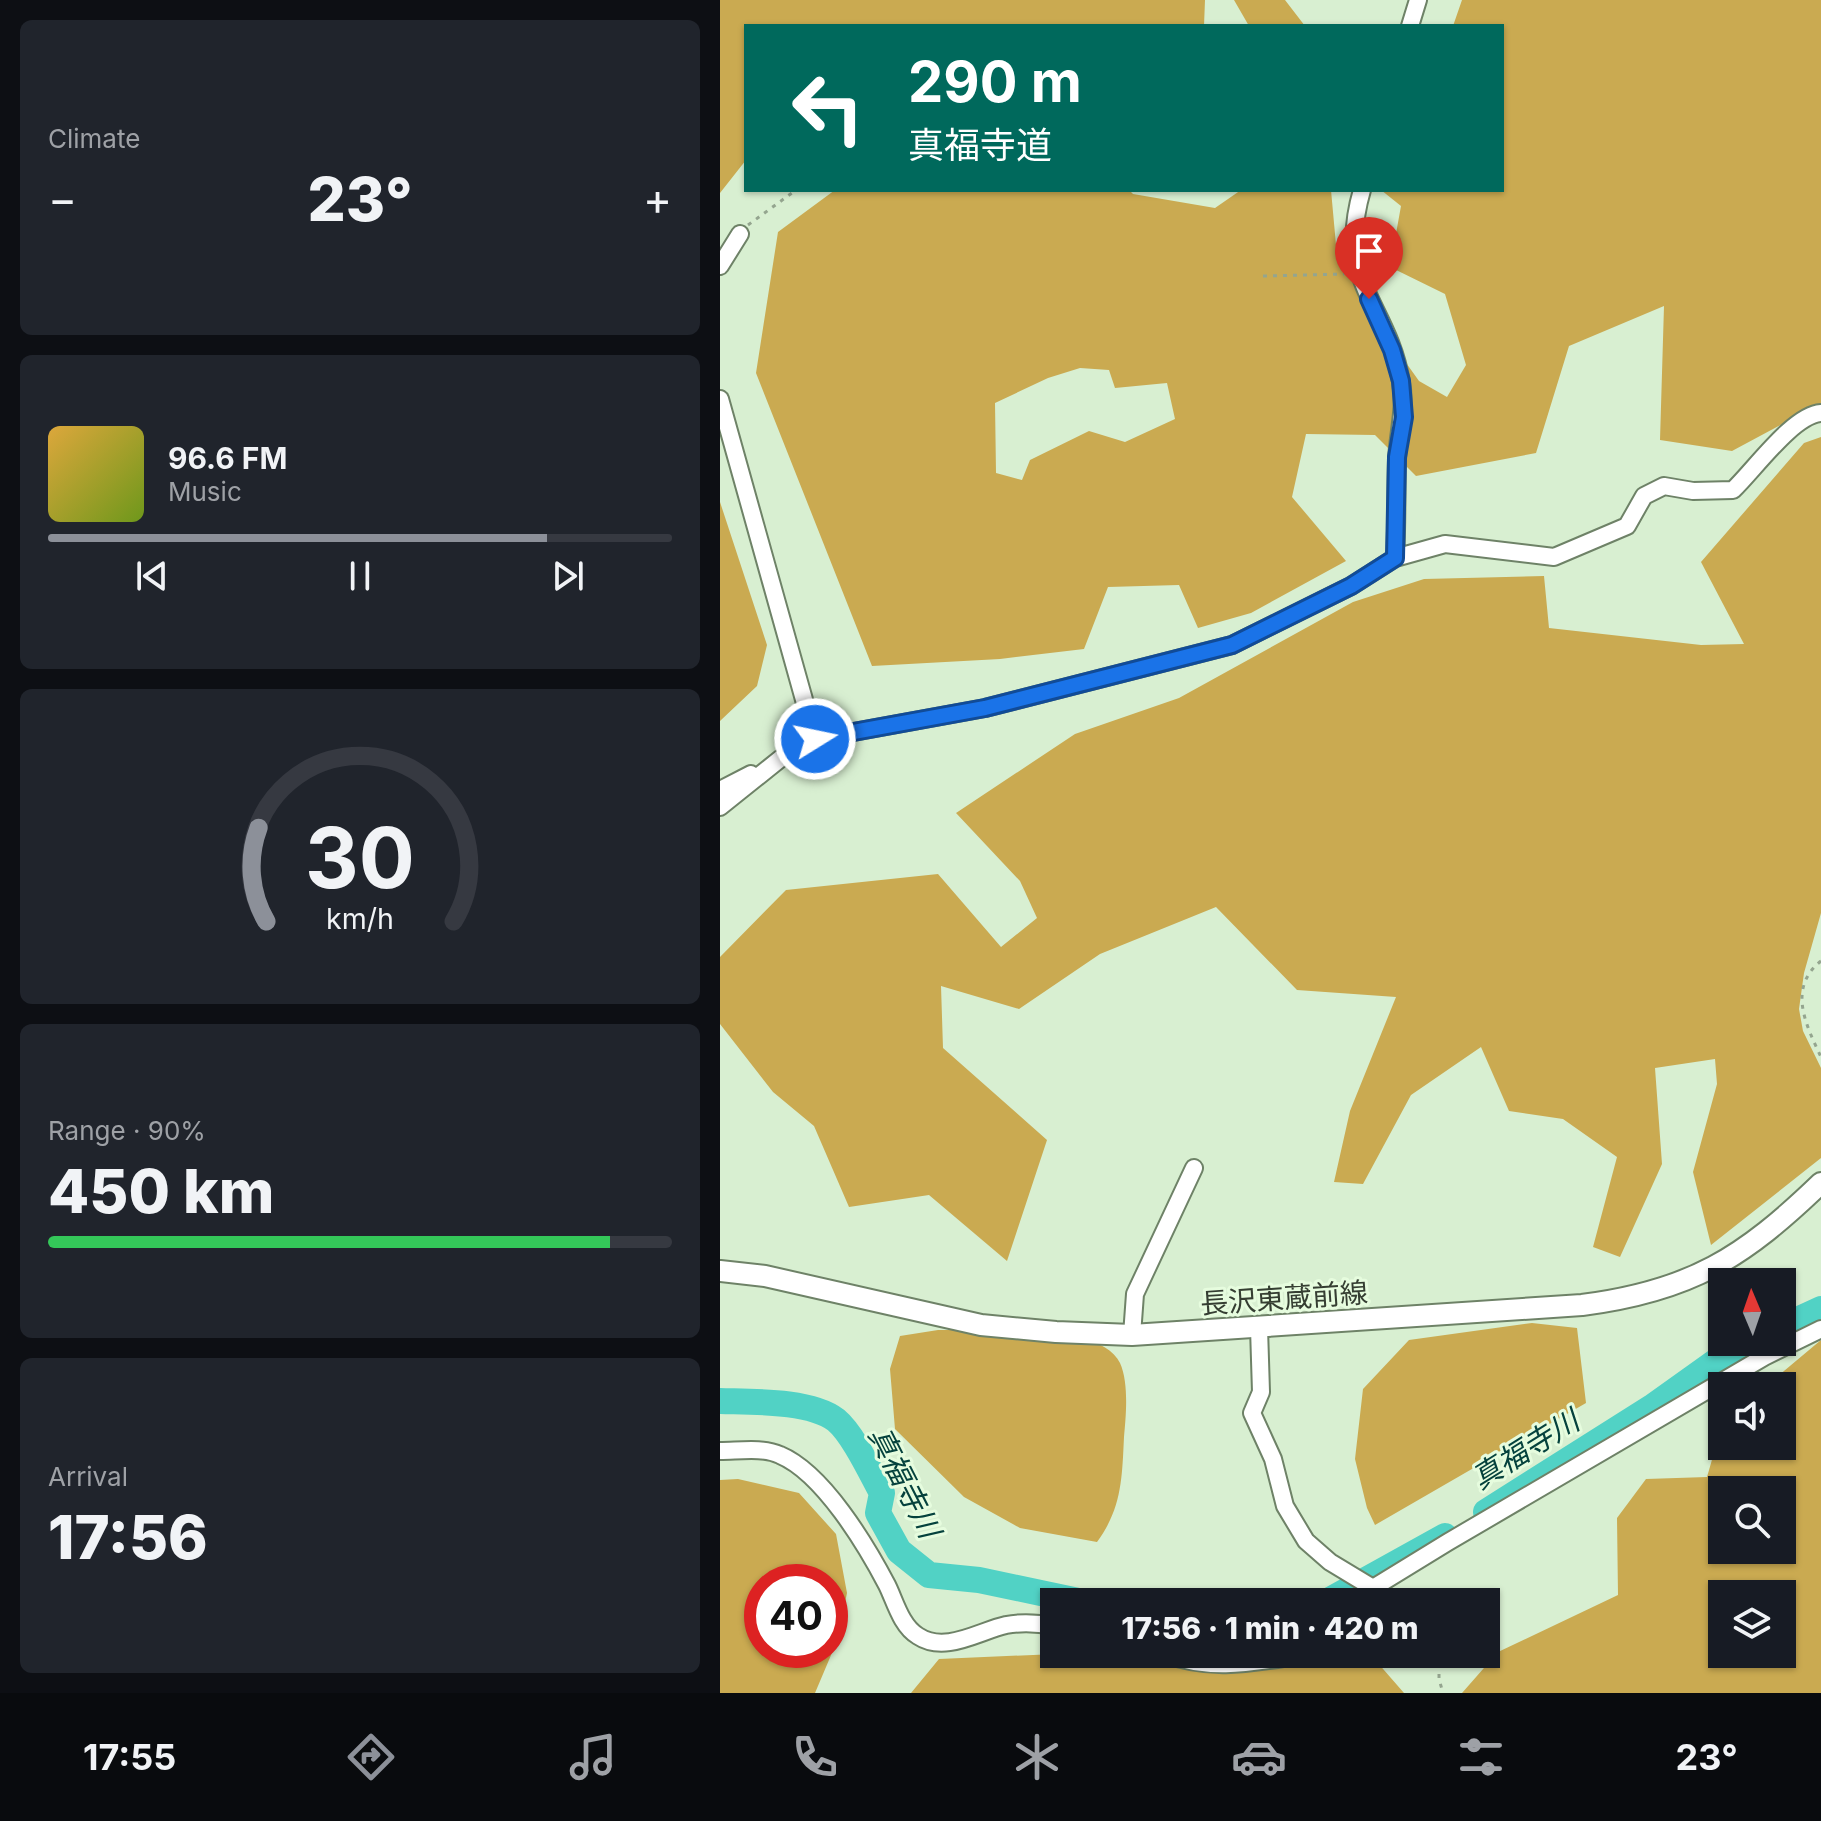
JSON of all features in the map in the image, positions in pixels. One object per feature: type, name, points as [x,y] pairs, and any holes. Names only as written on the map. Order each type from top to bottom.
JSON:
[{"type":"main road","name":"長沢東蔵前線","points":[[720,1271],[765,1276],[981,1325],[1132,1335],[1582,1305],[1641,1296],[1702,1274],[1744,1252],[1821,1183]]},
{"type":"street","points":[[1411,24],[1418,0]]},
{"type":"street","points":[[1362,192],[1354,228],[1357,273],[1392,350],[1401,381],[1404,417],[1397,457],[1395,558]]},
{"type":"street","points":[[720,266],[740,234]]},
{"type":"street","points":[[720,399],[815,739]]},
{"type":"street","points":[[720,790],[815,739],[985,708],[1232,645],[1351,586],[1395,558],[1445,544],[1554,557],[1627,526],[1644,496],[1664,486],[1693,491],[1733,490],[1763,461],[1788,429],[1812,413],[1821,413]]},
{"type":"street","points":[[720,807],[780,759]]},
{"type":"street","points":[[1132,1335],[1135,1294],[1194,1168]]},
{"type":"street","points":[[1259,1328],[1261,1392],[1252,1413],[1273,1459],[1285,1506],[1306,1541],[1366,1588]]},
{"type":"street","points":[[1375,1588],[1764,1357],[1821,1329]]},
{"type":"street","points":[[720,1451],[780,1455],[834,1498],[882,1577],[904,1623],[917,1636],[953,1641],[1005,1625],[1040,1624]]},
{"type":"path","points":[[740,234],[761,213],[793,192]]},
{"type":"path","points":[[1263,276],[1357,273]]},
{"type":"path","points":[[1821,961],[1807,975],[1801,999],[1809,1031],[1821,1057]]},
{"type":"path","points":[[1439,1668],[1443,1693]]},
{"type":"shaded area","points":[[720,0],[1205,0],[1204,24],[744,24],[744,163],[720,193]]},
{"type":"shaded area","points":[[1234,0],[1285,0],[1303,24],[1248,24]]},
{"type":"shaded area","points":[[1462,0],[1821,0],[1821,407],[1812,408],[1732,451],[1660,440],[1664,306],[1569,346],[1536,453],[1416,476],[1375,435],[1306,434],[1292,497],[1346,561],[1251,613],[1198,628],[1179,585],[1108,587],[1084,649],[1000,659],[872,666],[756,373],[778,232],[832,192],[1131,192],[1215,208],[1238,192],[1331,192],[1337,256],[1372,315],[1419,381],[1447,397],[1466,365],[1445,294],[1390,267],[1401,206],[1384,192],[1504,192],[1504,24],[1454,24]],"holes":[[[1080,368],[1109,370],[1115,388],[1167,383],[1175,419],[1125,442],[1089,431],[1030,460],[1022,480],[996,473],[995,403],[1048,378]]]},
{"type":"shaded area","points":[[1821,437],[1821,913],[1804,973],[1799,1009],[1803,1031],[1821,1068],[1821,1158],[1711,1245],[1693,1172],[1717,1084],[1715,1059],[1655,1068],[1662,1164],[1620,1257],[1593,1247],[1617,1157],[1563,1119],[1509,1111],[1481,1047],[1411,1095],[1363,1184],[1334,1182],[1350,1111],[1396,997],[1297,990],[1216,907],[1100,954],[1019,1009],[941,986],[943,1048],[1047,1140],[1007,1261],[929,1195],[849,1207],[814,1126],[773,1092],[720,1024],[720,957],[786,890],[938,874],[1001,947],[1037,918],[1020,881],[956,813],[1075,734],[1179,698],[1353,602],[1424,579],[1544,576],[1549,628],[1701,645],[1744,644],[1701,562],[1804,443]]},
{"type":"shaded area","points":[[720,502],[767,645],[757,686],[720,721]]},
{"type":"shaded area","points":[[1532,1323],[1577,1328],[1586,1403],[1375,1525],[1367,1508],[1355,1459],[1363,1389],[1409,1340]]},
{"type":"shaded area","points":[[1008,1329],[1064,1334],[1089,1340],[1108,1350],[1120,1363],[1126,1400],[1121,1479],[1116,1505],[1097,1542],[1020,1528],[964,1497],[895,1429],[890,1369],[900,1336],[938,1330]]},
{"type":"shaded area","points":[[1821,1340],[1821,1693],[1462,1693],[1484,1668],[1500,1668],[1500,1651],[1618,1595],[1617,1518],[1646,1479],[1707,1477],[1712,1460],[1796,1460],[1796,1372],[1783,1372]]},
{"type":"shaded area","points":[[738,1479],[799,1493],[836,1534],[842,1564],[744,1564],[744,1668],[826,1668],[815,1693],[720,1693],[720,1480]]},
{"type":"shaded area","points":[[1040,1655],[1040,1668],[1382,1668],[1404,1693],[911,1693],[939,1659]]},
{"type":"waterway","name":"真福寺川","points":[[1796,1321],[1821,1309]]},
{"type":"waterway","name":"真福寺川","points":[[1486,1512],[1652,1407],[1724,1356]]},
{"type":"waterway","name":"真福寺川","points":[[720,1401],[796,1405],[825,1413],[842,1426],[855,1444],[882,1493],[878,1513],[899,1551],[929,1575],[979,1580],[1040,1593]]},
{"type":"waterway","name":"真福寺川","points":[[1351,1588],[1445,1536]]},
{"type":"route","points":[[815,739],[985,708],[1232,645],[1351,586],[1395,558],[1397,457],[1404,417],[1401,381],[1392,350],[1369,299]]}]
